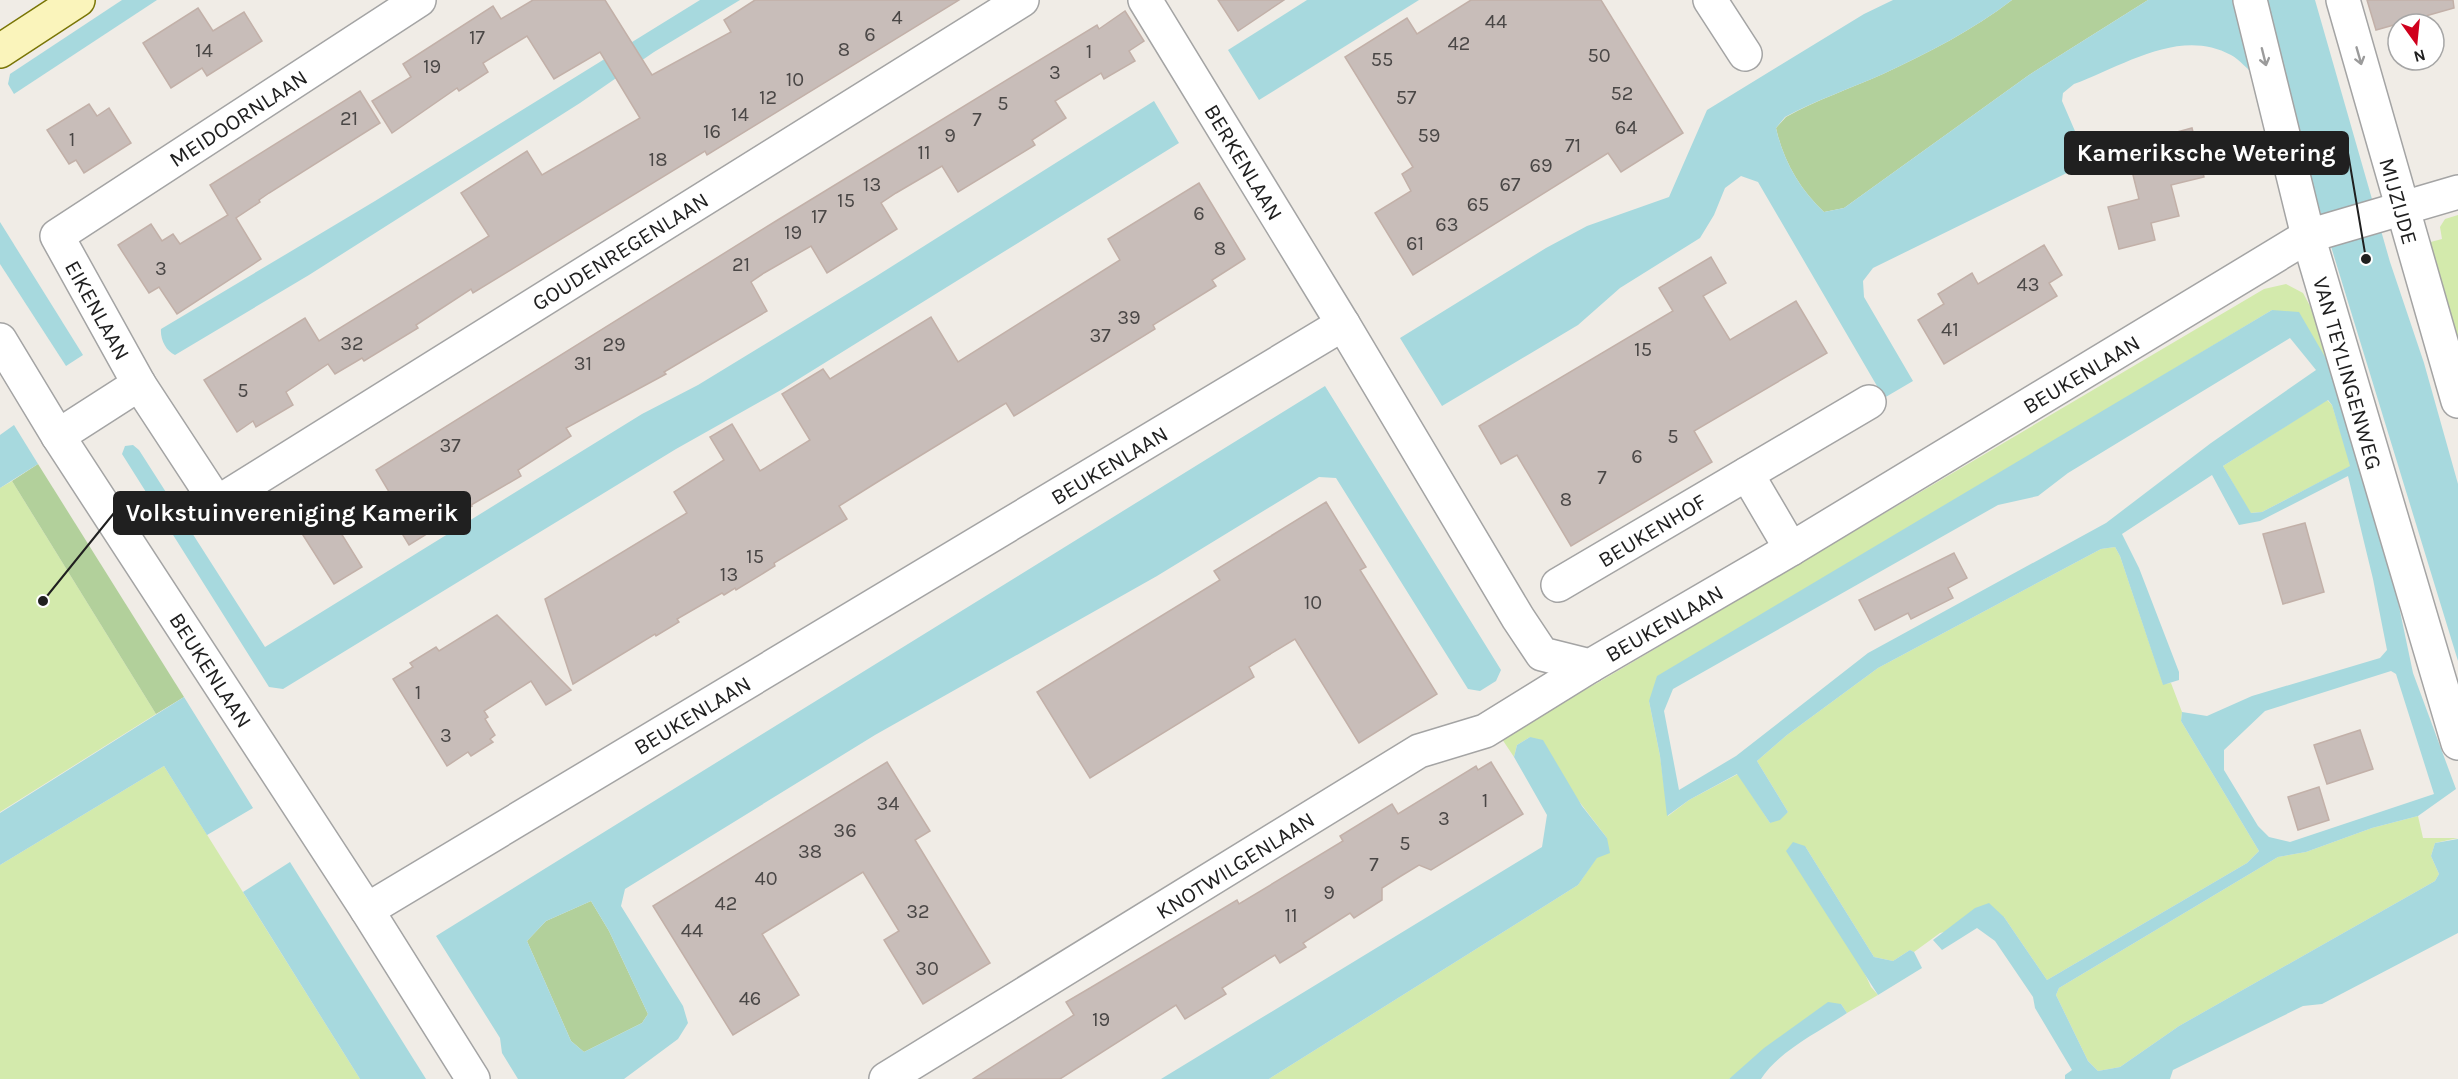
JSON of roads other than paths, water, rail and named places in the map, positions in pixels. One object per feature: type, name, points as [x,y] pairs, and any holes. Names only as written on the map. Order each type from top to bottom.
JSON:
[{"type":"main road","points":[[0,51],[78,0]]},
{"type":"street","name":"MEIDOORNLAAN","points":[[57,236],[419,0]]},
{"type":"street","name":"GOUDENREGENLAAN","points":[[217,503],[1022,0]]},
{"type":"street","name":"BERKENLAAN","points":[[1145,0],[1343,324]]},
{"type":"street","points":[[1710,0],[1745,54]]},
{"type":"street","name":"VAN TEYLINGENWEG","points":[[2250,0],[2458,744]]},
{"type":"street","name":"MIJZIJDE","points":[[2343,0],[2396,210],[2458,401]]},
{"type":"street","name":"BEUKENLAAN","points":[[0,340],[58,436],[367,910],[1343,324],[1518,618],[1542,654],[1590,666],[1791,549],[2315,234],[2458,192]]},
{"type":"street","name":"EIKENLAAN","points":[[57,236],[139,384],[217,503]]},
{"type":"street","name":"EIKENLAAN","points":[[58,436],[139,384]]},
{"type":"street","name":"BEUKENHOF","points":[[1558,585],[1869,402]]},
{"type":"street","points":[[1747,474],[1791,549]]},
{"type":"street","name":"KNOTWILGENLAAN","points":[[886,1079],[1419,751],[1485,731],[1590,666]]},
{"type":"street","points":[[367,910],[473,1079]]},
{"type":"water","points":[[122,0],[157,0],[14,94],[8,84],[10,74]]},
{"type":"water","points":[[700,0],[740,0],[654,52],[580,103],[309,275],[175,355],[166,348],[161,329],[375,201]]},
{"type":"water","points":[[1307,0],[1419,0],[1259,100],[1228,50]]},
{"type":"water","points":[[1893,0],[2012,0],[1966,31],[1933,49],[1883,74],[1785,117],[1776,128],[1783,152],[1800,184],[1824,212],[1844,208],[2029,75],[2148,0],[2235,0],[2256,76],[2231,55],[2212,47],[2192,45],[2152,52],[2074,84],[2063,93],[2062,101],[2084,152],[2073,170],[1873,268],[1863,281],[1864,297],[1913,381],[1884,398],[1758,182],[1741,176],[1725,188],[1714,215],[1700,238],[1620,288],[1578,325],[1442,406],[1400,338],[1546,248],[1587,226],[1669,197],[1707,110],[1864,14]]},
{"type":"water","points":[[2264,0],[2315,0],[2390,262],[2424,363],[2458,484],[2458,661],[2318,204]]},
{"type":"water","points":[[1154,101],[1179,143],[781,390],[676,449],[283,689],[269,687],[122,454],[125,446],[133,445],[139,450],[265,647],[642,414],[698,385],[875,277]]},
{"type":"water","points":[[0,222],[83,355],[66,366],[0,264]]},
{"type":"water","points":[[2272,310],[2299,312],[2328,362],[2393,578],[2413,673],[2456,789],[2418,816],[2372,828],[2306,852],[2278,857],[2059,988],[2056,995],[2088,1061],[2098,1071],[2120,1067],[2179,1026],[2435,881],[2439,874],[2431,856],[2435,843],[2458,839],[2458,933],[2322,1004],[2303,1006],[2173,1070],[2170,1079],[2065,1079],[2065,1075],[2072,1070],[2035,1008],[2033,997],[1995,941],[1977,928],[1942,950],[1933,940],[1975,908],[1989,903],[2004,917],[2047,980],[2247,863],[2259,851],[2181,721],[2182,712],[2207,716],[2252,696],[2380,658],[2387,650],[2373,579],[2348,476],[2260,521],[2239,525],[2212,475],[2122,534],[2139,568],[2179,672],[2179,680],[2163,685],[2120,556],[2115,547],[2101,549],[1878,668],[1787,735],[1757,761],[1788,812],[1780,820],[1770,823],[1737,774],[1689,800],[1667,816],[1660,756],[1649,701],[1657,676]],"holes":[[[2290,338],[2316,370],[2211,443],[2106,523],[1868,653],[1736,756],[1679,790],[1664,711],[1673,689],[1998,505],[2038,496],[2068,473]],[[2328,400],[2332,405],[2350,466],[2262,512],[2251,513],[2223,466]],[[2391,671],[2396,674],[2434,794],[2290,842],[2269,837],[2258,826],[2224,770],[2224,750],[2265,711]]]},
{"type":"water","points":[[1325,386],[1501,670],[1496,681],[1480,691],[1468,689],[1336,478],[1319,477],[1157,576],[875,735],[625,889],[621,906],[683,1006],[688,1023],[678,1039],[624,1079],[518,1079],[502,1053],[500,1038],[436,936]],"holes":[[[591,901],[609,931],[648,1014],[642,1023],[584,1052],[571,1041],[527,941],[546,921]]]},
{"type":"water","points":[[14,425],[38,464],[0,488],[0,435]]},
{"type":"water","points":[[184,697],[253,808],[207,835],[164,766],[0,865],[0,813]]},
{"type":"water","points":[[1530,737],[1543,740],[1582,806],[1607,838],[1610,853],[1597,858],[1578,885],[1269,1079],[1161,1079],[1542,847],[1547,815],[1514,757],[1517,745]]},
{"type":"water","points":[[1793,842],[1805,846],[1874,957],[1893,961],[1910,950],[1914,952],[1922,968],[1878,995],[1786,851]]},
{"type":"water","points":[[290,862],[426,1079],[360,1079],[243,892]]},
{"type":"water","points":[[1828,1002],[1841,1004],[1847,1013],[1789,1050],[1761,1079],[1729,1079],[1764,1048]]},
{"type":"place","name":"Kameriksche Wetering","points":[[2366,259]]},
{"type":"place","name":"Volkstuinvereniging Kamerik","points":[[43,601]]}]
